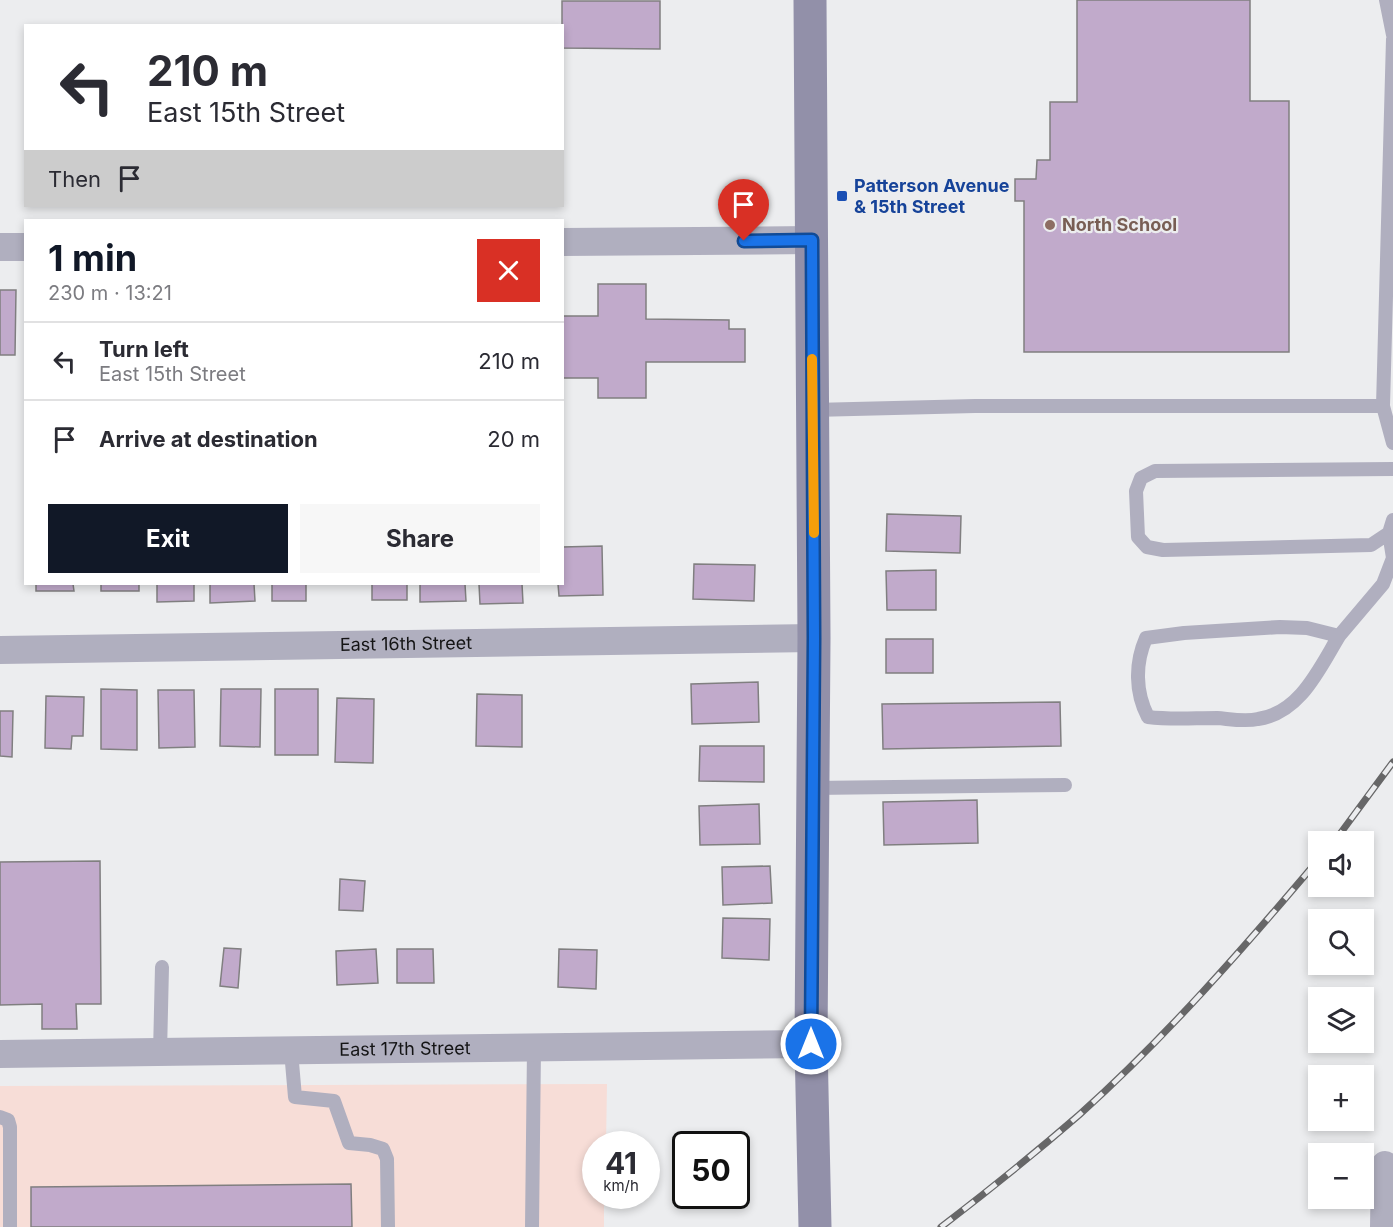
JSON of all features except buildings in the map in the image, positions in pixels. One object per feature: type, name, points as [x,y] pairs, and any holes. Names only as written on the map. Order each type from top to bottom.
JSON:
[{"type":"main road","points":[[810,0],[814,638],[811,1044],[815,1227]]},
{"type":"street","points":[[564,242],[812,240]]},
{"type":"street","points":[[0,247],[24,247]]},
{"type":"street","name":"East 16th Street","points":[[0,650],[814,638]]},
{"type":"street","name":"East 17th Street","points":[[0,1054],[811,1044]]},
{"type":"street","points":[[1384,1227],[1385,1165]]},
{"type":"lane","points":[[1386,0],[1393,37],[1383,406],[1393,443]]},
{"type":"lane","points":[[813,410],[975,406],[1383,406]]},
{"type":"lane","points":[[1391,526],[1371,545],[1163,550],[1147,547],[1138,537],[1136,491],[1142,478],[1155,471],[1393,469]]},
{"type":"lane","points":[[1339,636],[1307,628],[1280,627],[1184,633],[1146,638],[1139,654],[1140,701],[1148,717],[1172,720],[1258,720],[1281,712],[1308,688],[1339,636],[1383,584],[1393,558],[1391,526]]},
{"type":"lane","points":[[813,788],[1065,785]]},
{"type":"lane","points":[[160,1053],[162,968]]},
{"type":"lane","points":[[532,1227],[534,1048]]},
{"type":"lane","points":[[291,1051],[295,1097],[334,1101],[349,1143],[383,1149],[387,1159],[388,1227]]},
{"type":"lane","points":[[0,1117],[8,1120],[10,1127],[10,1227]]},
{"type":"shaded area","points":[[607,1084],[606,1131],[582,1131],[582,1209],[604,1209],[604,1227],[0,1227],[0,1086]]},
{"type":"railway","points":[[1342,831],[1393,762]]},
{"type":"railway","points":[[941,1227],[1079,1115],[1142,1055],[1203,992],[1308,872]]},
{"type":"slow traffic","points":[[812,359],[814,533]]},
{"type":"place","name":"Patterson Avenue & 15th Street","points":[[842,196]]},
{"type":"place","name":"North School","points":[[1050,225]]},
{"type":"route","points":[[744,241],[812,240],[814,638],[811,1044]]}]
